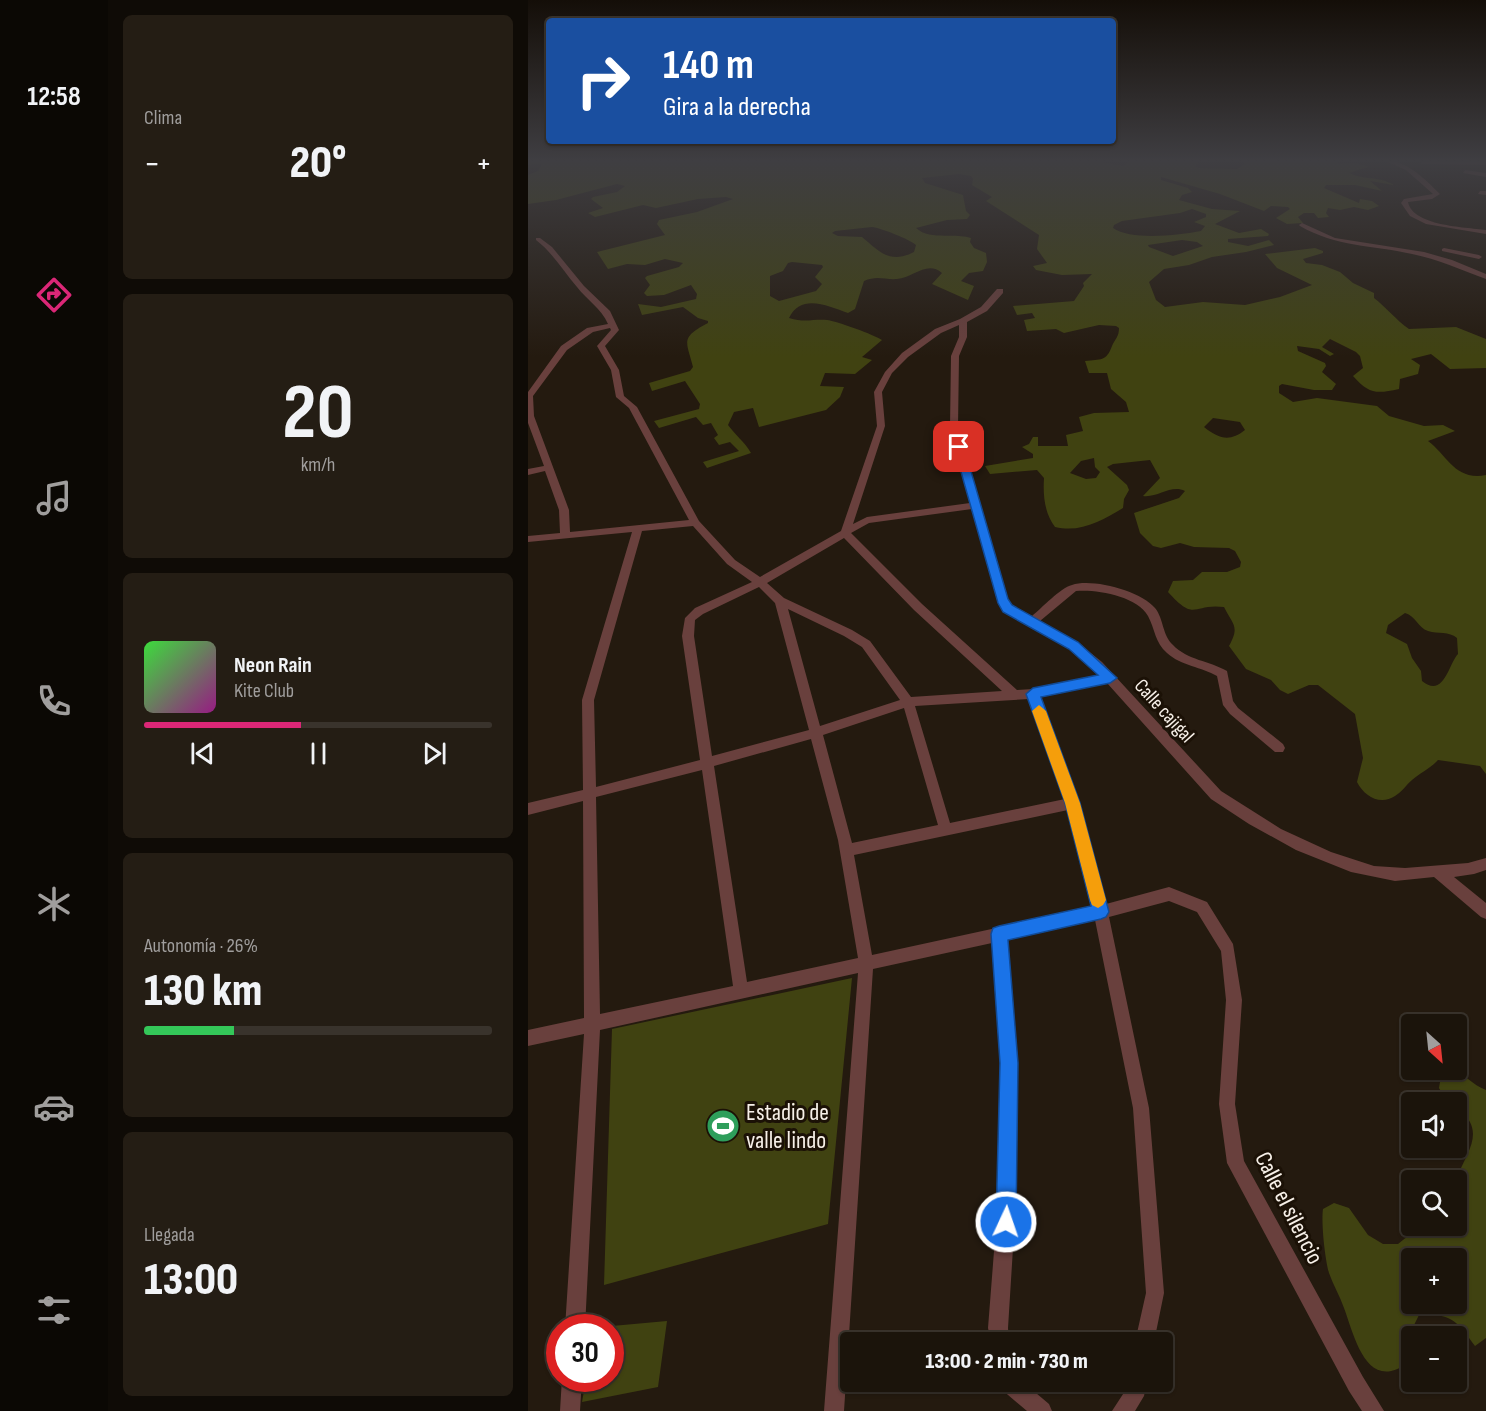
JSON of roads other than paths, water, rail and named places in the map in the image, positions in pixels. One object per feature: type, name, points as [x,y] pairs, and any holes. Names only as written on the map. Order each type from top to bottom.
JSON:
[{"type":"street","points":[[1302,225],[1332,241],[1387,247],[1464,265],[1486,277]]},
{"type":"street","points":[[1436,225],[1486,232]]},
{"type":"street","points":[[538,239],[550,248],[581,288],[607,313],[615,330],[601,346],[615,370],[620,397],[633,407],[695,523],[731,562],[760,582],[780,601],[866,644],[908,702],[945,828]]},
{"type":"street","points":[[1444,250],[1483,258]]},
{"type":"street","points":[[1464,265],[1483,258]]},
{"type":"street","points":[[845,533],[881,426],[878,392],[889,372],[905,355],[938,331],[984,309],[1000,291]]},
{"type":"street","name":"Calle cajigal","points":[[963,321],[963,337],[955,356],[954,427],[974,506],[1002,600],[1008,609],[1073,645],[1110,678],[1216,795],[1233,809],[1342,864],[1394,875],[1457,871],[1486,864]]},
{"type":"street","points":[[565,536],[564,510],[530,416],[530,396],[540,378],[570,343],[590,330],[612,325]]},
{"type":"street","points":[[528,472],[548,468]]},
{"type":"street","points":[[741,991],[688,636],[690,618],[699,611],[760,582],[867,520],[974,506]]},
{"type":"street","points":[[528,539],[695,523]]},
{"type":"street","points":[[576,1314],[592,1024],[588,700],[638,528]]},
{"type":"street","points":[[845,533],[918,607],[1013,694]]},
{"type":"street","points":[[1032,622],[1073,588],[1095,588],[1137,599],[1153,612],[1159,636],[1168,649],[1222,674],[1227,702],[1234,711],[1280,748]]},
{"type":"street","points":[[780,601],[847,850],[866,963],[834,1411]]},
{"type":"street","points":[[528,809],[589,795],[815,733],[908,702],[1033,694],[1110,678]]},
{"type":"street","points":[[1033,694],[1073,803],[1101,912],[1141,1108],[1155,1293],[1147,1332]]},
{"type":"street","points":[[847,850],[1073,803]]},
{"type":"street","points":[[1437,871],[1486,912]]},
{"type":"street","name":"Calle el silencio","points":[[1101,912],[1169,894],[1202,908],[1228,949],[1234,1000],[1227,1104],[1236,1163],[1356,1383],[1374,1411]]},
{"type":"street","points":[[528,1038],[1101,912]]},
{"type":"street","points":[[999,934],[1009,1063],[1007,1200],[999,1332]]},
{"type":"street","points":[[570,1411],[571,1392]]},
{"type":"street","points":[[1020,1392],[1042,1411]]},
{"type":"street","points":[[1122,1411],[1135,1392]]},
{"type":"place","name":"Estadio de valle lindo","points":[[723,1126]]}]
